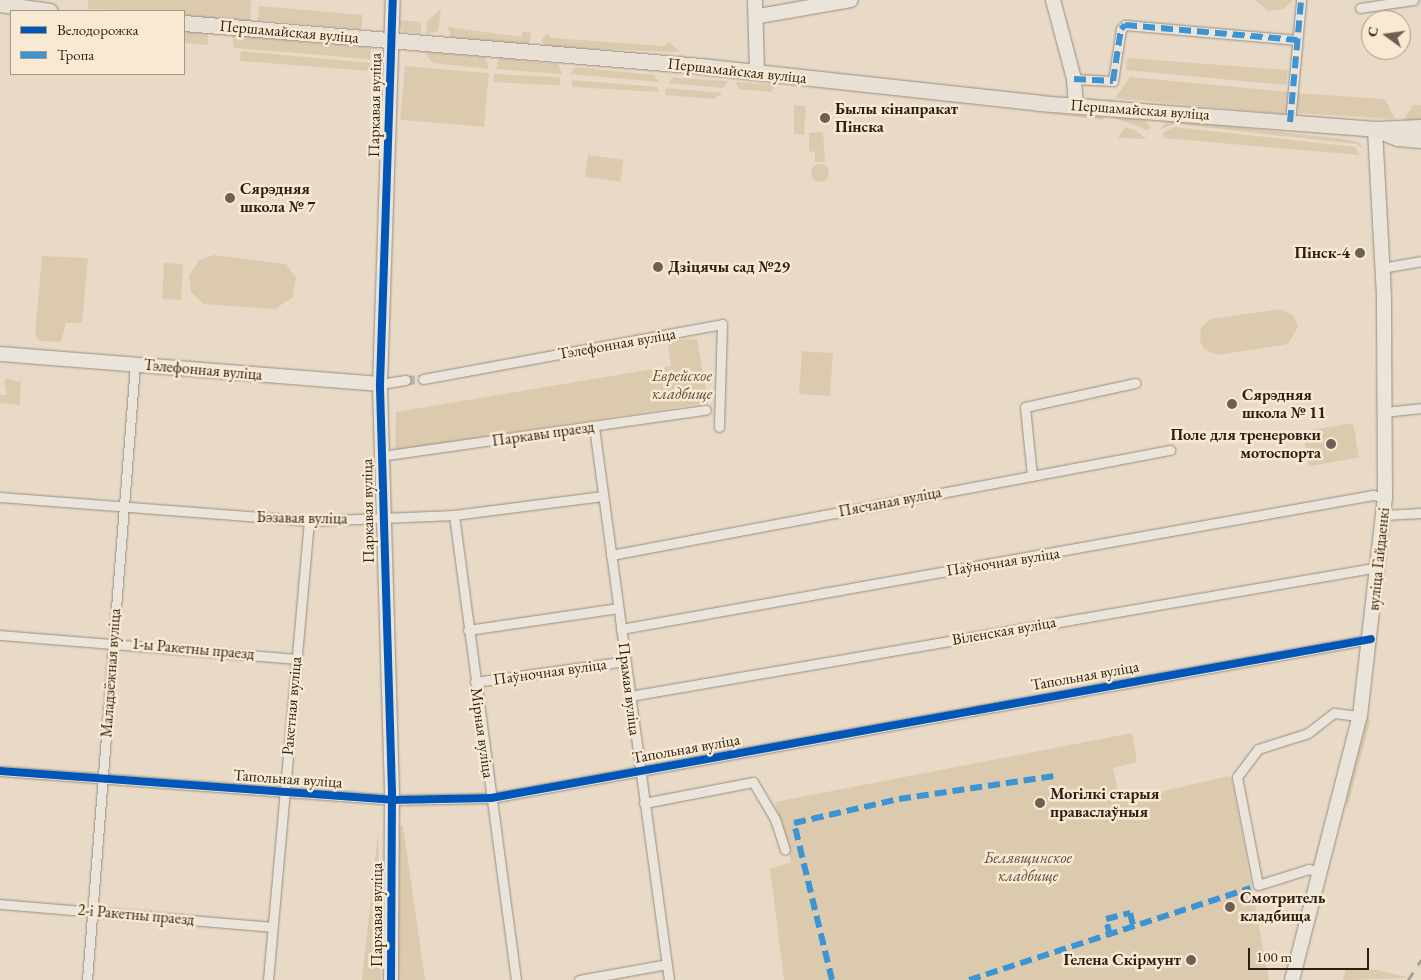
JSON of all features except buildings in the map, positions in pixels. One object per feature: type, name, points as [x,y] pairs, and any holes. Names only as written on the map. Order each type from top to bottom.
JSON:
[{"type":"main road","points":[[2,7],[38,10]]},
{"type":"main road","name":"Першамайская вуліца","points":[[185,23],[757,72],[1076,105],[1375,129],[1421,127]]},
{"type":"main road","name":"Першамайская вуліца","points":[[1375,129],[1397,138],[1421,140]]},
{"type":"street","name":"Паркавая вуліца","points":[[391,980],[392,800],[381,518],[380,384],[393,0]]},
{"type":"street","points":[[755,0],[758,16],[757,72]]},
{"type":"street","points":[[758,16],[851,0]]},
{"type":"street","points":[[1053,0],[1074,78],[1076,105]]},
{"type":"street","points":[[1290,122],[1302,0]]},
{"type":"street","points":[[1360,8],[1413,0]]},
{"type":"street","name":"Першамайская вуліца","points":[[1074,78],[1113,81],[1121,29],[1125,25],[1297,40]]},
{"type":"street","name":"вуліца Гайдаенкі","points":[[1292,980],[1360,716],[1371,639],[1385,498],[1382,268],[1375,129]]},
{"type":"street","points":[[1382,268],[1421,261]]},
{"type":"street","name":"Тэлефонная вуліца","points":[[423,379],[722,324],[718,427]]},
{"type":"street","name":"Тэлефонная вуліца","points":[[0,354],[380,384],[406,380]]},
{"type":"street","name":"Маладзёжная вуліца","points":[[87,980],[135,365]]},
{"type":"street","points":[[1032,476],[1025,407],[1135,383]]},
{"type":"street","points":[[1384,412],[1421,408]]},
{"type":"street","name":"Паркавы праезд","points":[[381,456],[706,410]]},
{"type":"street","name":"Прамая вуліца","points":[[594,427],[639,771],[669,980]]},
{"type":"street","name":"Пясчаная вуліца","points":[[611,555],[1170,450]]},
{"type":"street","name":"Паўночная вуліца","points":[[621,629],[1373,495],[1385,498]]},
{"type":"street","name":"Бэзавая вуліца","points":[[0,497],[309,521],[454,516],[603,496]]},
{"type":"street","points":[[1383,515],[1421,513]]},
{"type":"street","name":"Мірная вуліца","points":[[454,516],[516,980]]},
{"type":"street","name":"Ракетная вуліца","points":[[268,980],[309,521]]},
{"type":"street","name":"Віленская вуліца","points":[[630,696],[1378,567]]},
{"type":"street","points":[[468,630],[618,608]]},
{"type":"street","name":"1-ы Ракетны праезд","points":[[0,635],[113,642],[296,659]]},
{"type":"street","name":"Тапольная вуліца","points":[[0,771],[392,800],[491,798],[1371,639]]},
{"type":"street","name":"Паўночная вуліца","points":[[475,682],[626,662]]},
{"type":"street","points":[[1320,872],[1308,869],[1258,885],[1237,777],[1258,749],[1308,733],[1334,713],[1360,716]]},
{"type":"street","points":[[644,803],[753,782],[775,819],[784,849]]},
{"type":"street","name":"2-і Ракетны праезд","points":[[0,904],[272,927]]},
{"type":"street","points":[[579,980],[668,964]]},
{"type":"green space","points":[[88,0],[251,0],[250,23],[185,17],[185,10],[88,9]]},
{"type":"green space","points":[[1255,0],[1293,0],[1283,9],[1269,11]]},
{"type":"green space","points":[[259,6],[363,15],[361,29],[258,20]]},
{"type":"green space","points":[[441,9],[438,31],[426,34],[427,21]]},
{"type":"green space","points":[[397,20],[421,22],[421,33],[403,32]]},
{"type":"green space","points":[[448,27],[522,37],[522,32],[530,32],[531,37],[529,45],[451,38]]},
{"type":"green space","points":[[185,31],[208,34],[208,45],[185,43]]},
{"type":"green space","points":[[547,33],[551,38],[663,46],[670,42],[679,52],[547,47],[541,41]]},
{"type":"green space","points":[[232,35],[371,48],[370,59],[234,48]]},
{"type":"green space","points":[[241,51],[370,63],[370,71],[240,61]]},
{"type":"green space","points":[[424,52],[485,57],[489,69],[433,63]]},
{"type":"green space","points":[[499,58],[558,64],[562,74],[496,69]]},
{"type":"green space","points":[[1127,58],[1288,70],[1286,85],[1126,70]]},
{"type":"green space","points":[[405,66],[489,73],[484,127],[400,120]]},
{"type":"green space","points":[[575,67],[654,75],[659,82],[570,74]]},
{"type":"green space","points":[[494,74],[560,77],[559,85],[494,82]]},
{"type":"green space","points":[[674,77],[728,81],[723,88],[668,83]]},
{"type":"green space","points":[[1130,77],[1289,92],[1287,111],[1283,114],[1115,98]]},
{"type":"green space","points":[[572,80],[657,87],[659,92],[572,87]]},
{"type":"green space","points":[[736,82],[776,85],[771,92],[738,89]]},
{"type":"green space","points":[[666,88],[723,93],[714,99],[665,95]]},
{"type":"green space","points":[[1295,93],[1385,99],[1395,119],[1298,113]]},
{"type":"green space","points":[[794,105],[806,106],[804,135],[794,134]]},
{"type":"green space","points":[[1413,105],[1421,105],[1421,122],[1403,120]]},
{"type":"green space","points":[[1042,113],[1104,117],[1104,118],[1103,120]]},
{"type":"green space","points":[[1112,117],[1145,120],[1151,128],[1147,130]]},
{"type":"green space","points":[[1169,119],[1351,140],[1359,143],[1366,150],[1356,144],[1175,124],[1160,129]]},
{"type":"green space","points":[[1125,127],[1136,131],[1147,139],[1118,138]]},
{"type":"green space","points":[[1174,127],[1355,147],[1360,155],[1163,138],[1163,133]]},
{"type":"green space","points":[[823,132],[825,162],[815,162],[815,152],[809,151],[809,133]]},
{"type":"green space","points":[[588,155],[624,160],[621,182],[585,177]]},
{"type":"green space","points":[[816,164],[824,164],[829,169],[827,180],[816,182],[811,177],[811,169]]},
{"type":"green space","points":[[214,255],[286,264],[296,278],[293,297],[275,309],[204,304],[191,292],[189,276],[199,260]]},
{"type":"green space","points":[[42,256],[88,258],[82,323],[66,323],[61,342],[40,341],[35,336]]},
{"type":"green space","points":[[164,263],[183,264],[181,300],[162,299]]},
{"type":"green space","points":[[1281,309],[1293,315],[1298,326],[1288,344],[1218,355],[1205,350],[1200,342],[1201,328],[1211,319]]},
{"type":"green space","name":"Еврейское кладбище","points":[[697,339],[708,403],[395,450],[396,412],[671,366],[667,340]]},
{"type":"green space","points":[[802,351],[833,353],[830,396],[799,394]]},
{"type":"green space","points":[[21,368],[20,405],[0,403],[0,395],[7,395],[4,382],[6,378],[20,382]]},
{"type":"green space","name":"Поле для тренеровки мотоспорта","points":[[1353,423],[1359,457],[1309,466],[1303,432]]},
{"type":"green space","points":[[1368,716],[1370,722],[1347,809],[1346,800]]},
{"type":"green space","name":"Белявщинское кладбище","points":[[1132,733],[1137,762],[1113,768],[1120,801],[1229,776],[1232,780],[1269,980],[784,980],[770,869],[791,862],[775,802]]},
{"type":"green space","points":[[397,826],[403,826],[425,980],[397,980]]},
{"type":"green space","points":[[378,833],[381,980],[362,980]]},
{"type":"green space","points":[[1346,969],[1377,970],[1411,978],[1343,980]]},
{"type":"tunnel","points":[[406,380],[423,379]]},
{"type":"railway","points":[[1408,980],[1421,960]]},
{"type":"marked path","points":[[1290,122],[1301,0]]},
{"type":"marked path","points":[[1074,79],[1113,81],[1121,29],[1125,25],[1297,40]]},
{"type":"marked path","points":[[832,980],[794,823],[899,799],[1054,776]]},
{"type":"marked path","points":[[969,980],[1250,888]]},
{"type":"marked path","points":[[1110,936],[1106,919],[1130,913],[1134,929]]},
{"type":"cycle path","points":[[391,980],[392,792],[380,384],[393,0]]},
{"type":"cycle path","points":[[0,771],[392,800],[491,798],[1371,639]]},
{"type":"place","name":"Былы кінапракат Пінска","points":[[825,118]]},
{"type":"place","name":"Сярэдняя школа № 7","points":[[230,198]]},
{"type":"place","name":"Пінск-4","points":[[1360,253]]},
{"type":"place","name":"Дзіцячы сад №29","points":[[658,267]]},
{"type":"place","name":"Сярэдняя школа № 11","points":[[1232,404]]},
{"type":"place","name":"Поле для тренеровки мотоспорта","points":[[1331,444]]},
{"type":"place","name":"Могілкі старыя праваслаўныя","points":[[1040,803]]},
{"type":"place","name":"Смотритель кладбища","points":[[1230,907]]},
{"type":"place","name":"Гелена Скірмунт","points":[[1191,960]]}]
